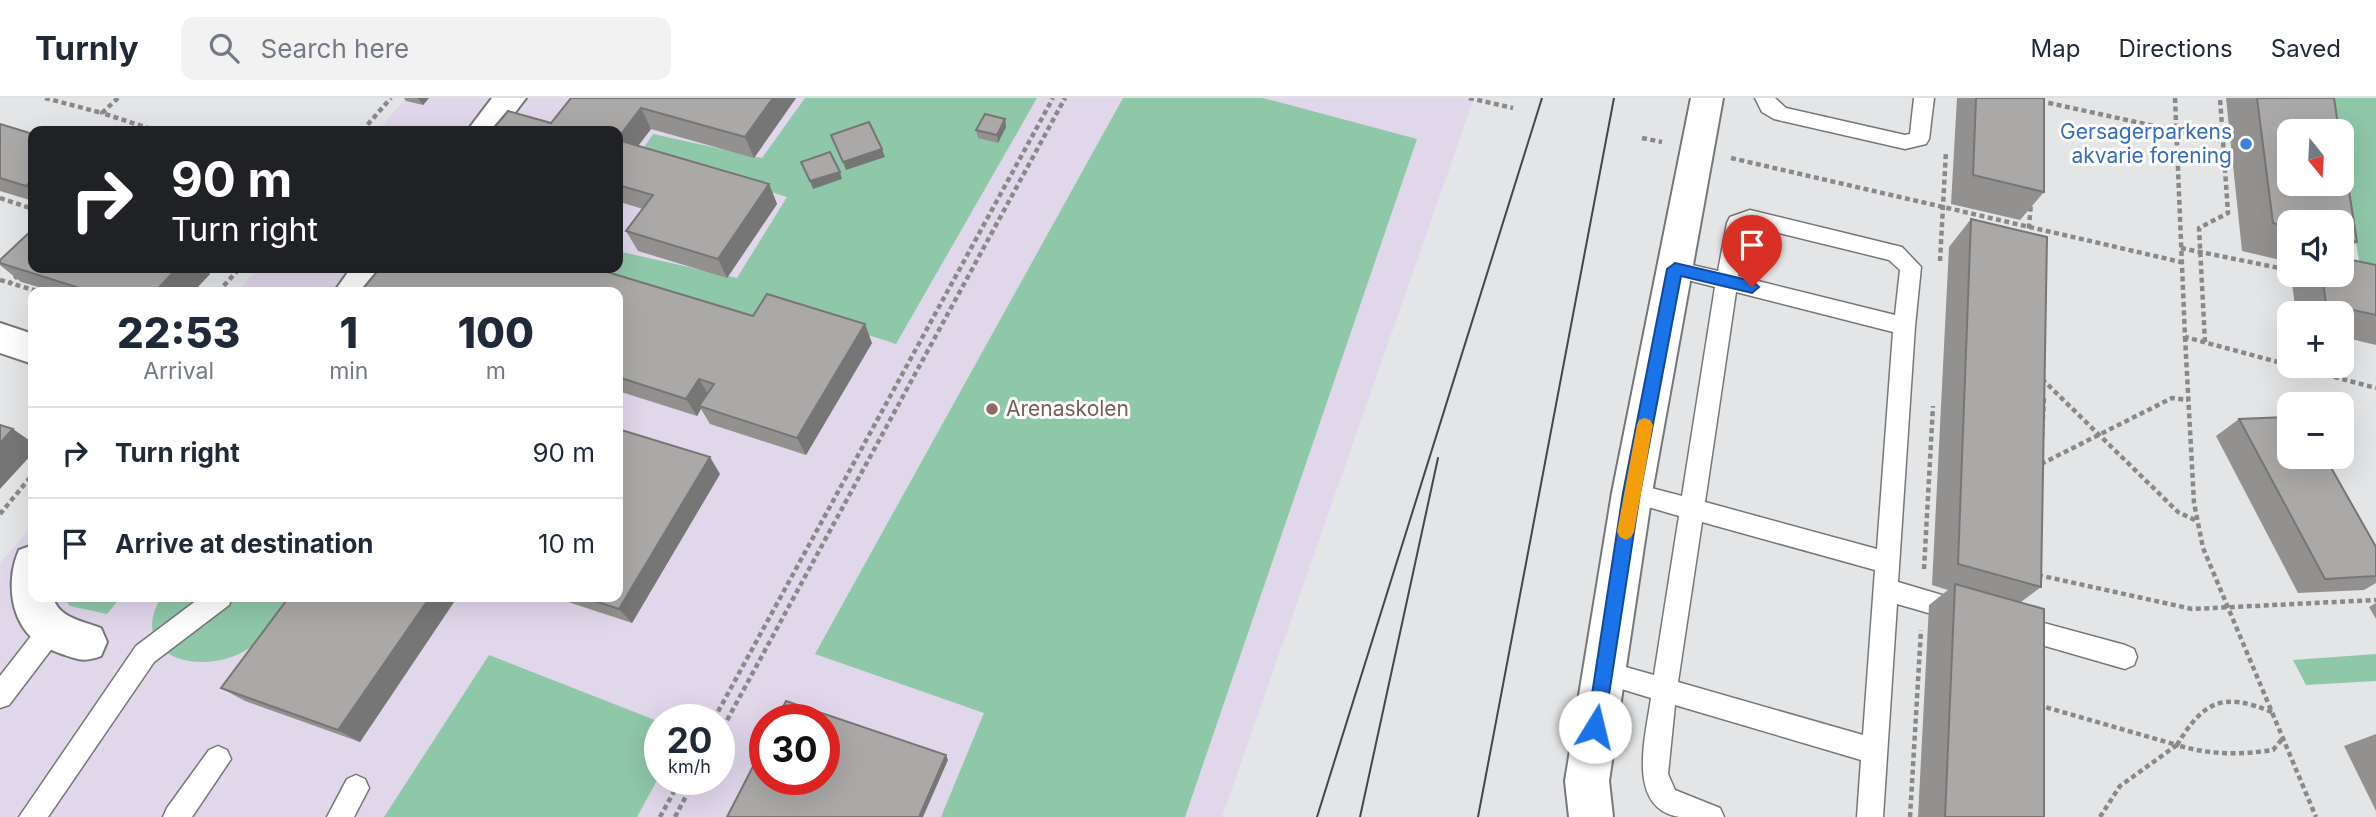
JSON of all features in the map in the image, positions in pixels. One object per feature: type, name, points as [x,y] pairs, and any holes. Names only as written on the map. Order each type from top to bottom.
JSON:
[{"type":"street","points":[[487,126],[510,98]]},
{"type":"street","points":[[1591,817],[1587,781],[1632,493],[1707,98]]},
{"type":"street","points":[[356,287],[368,273]]},
{"type":"street","points":[[0,338],[28,347]]},
{"type":"street","points":[[33,602],[34,606],[69,636]]},
{"type":"lane","points":[[1765,98],[1769,107],[1781,114],[1905,142],[1919,139],[1923,98]]},
{"type":"lane","points":[[1712,817],[1673,804],[1660,792],[1655,774],[1664,691],[1726,280],[1737,223],[1750,218],[1895,253],[1911,267],[1904,327],[1870,817]]},
{"type":"lane","points":[[1675,269],[1904,327]]},
{"type":"lane","points":[[1632,493],[1888,564]]},
{"type":"lane","points":[[1886,590],[2125,657]]},
{"type":"lane","points":[[32,817],[145,654],[213,602]]},
{"type":"lane","points":[[0,696],[69,636]]},
{"type":"lane","points":[[1604,673],[1875,751]]},
{"type":"lane","points":[[176,817],[218,759]]},
{"type":"lane","points":[[340,817],[356,788]]},
{"type":"path","points":[[45,98],[142,126]]},
{"type":"path","points":[[102,113],[118,98]]},
{"type":"path","points":[[366,126],[391,98]]},
{"type":"path","points":[[722,704],[1054,98]]},
{"type":"path","points":[[735,706],[1065,98]]},
{"type":"path","points":[[1469,98],[1513,108]]},
{"type":"path","points":[[2175,98],[2194,503],[2203,548],[2316,817]]},
{"type":"path","points":[[2205,342],[2199,228],[2228,213],[2220,98]]},
{"type":"path","points":[[2038,113],[2039,99],[2223,141]]},
{"type":"path","points":[[1642,138],[1663,143]]},
{"type":"path","points":[[1939,275],[1946,139]]},
{"type":"path","points":[[1727,157],[2181,262]]},
{"type":"path","points":[[0,198],[28,207]]},
{"type":"path","points":[[2028,240],[2031,202]]},
{"type":"path","points":[[2181,248],[2277,267]]},
{"type":"path","points":[[10,283],[26,267]]},
{"type":"path","points":[[223,287],[235,273]]},
{"type":"path","points":[[0,279],[28,288]]},
{"type":"path","points":[[2185,337],[2277,361]]},
{"type":"path","points":[[2039,447],[2045,429],[2044,397],[2036,373],[2178,512],[2198,521]]},
{"type":"path","points":[[2339,378],[2376,388]]},
{"type":"path","points":[[1910,817],[1933,397]]},
{"type":"path","points":[[2031,465],[2038,466],[2172,398],[2188,400]]},
{"type":"path","points":[[0,513],[28,480]]},
{"type":"path","points":[[2034,574],[2192,609],[2376,600]]},
{"type":"path","points":[[2100,817],[2120,786],[2177,746],[2197,712],[2215,702],[2234,700],[2249,702],[2272,712]]},
{"type":"path","points":[[2034,703],[2197,753],[2240,755],[2273,750],[2283,738]]},
{"type":"path","points":[[660,817],[672,795]]},
{"type":"path","points":[[675,817],[687,795]]},
{"type":"shaded area","name":"Arenaskolen","points":[[406,98],[1474,98],[1222,817],[0,817],[0,563],[28,531],[28,602],[623,602],[623,287],[241,287],[254,273],[623,273],[623,126],[381,126]]},
{"type":"green space","points":[[805,98],[1037,98],[896,344],[771,303],[758,319],[605,275],[623,273],[623,252],[737,278],[787,197],[641,152],[653,134],[762,158]]},
{"type":"green space","points":[[1123,98],[1263,98],[1417,139],[1185,817],[941,817],[984,713],[815,654]]},
{"type":"green space","points":[[2333,98],[2376,98],[2376,277],[2361,274],[2354,210],[2351,210],[2349,196],[2354,196],[2354,119],[2336,119]]},
{"type":"green space","points":[[67,602],[117,602],[107,614],[70,606]]},
{"type":"green space","points":[[159,602],[285,602],[263,636],[252,646],[235,656],[215,661],[195,662],[177,658],[163,650],[154,637],[153,619]]},
{"type":"green space","points":[[2376,654],[2376,681],[2306,685],[2293,660]]},
{"type":"green space","points":[[489,655],[644,716],[644,795],[649,795],[637,817],[384,817]]},
{"type":"building","points":[[571,98],[773,98],[745,137],[641,108],[623,131],[623,126],[495,126],[508,111],[551,123]]},
{"type":"building","points":[[1976,98],[2044,98],[2044,192],[1973,175]]},
{"type":"building","points":[[2257,98],[2334,98],[2337,119],[2277,119],[2277,196],[2350,196],[2352,210],[2277,210],[2277,224],[2273,223]]},
{"type":"building","points":[[985,114],[1005,119],[997,135],[976,130]]},
{"type":"building","points":[[869,122],[882,149],[843,162],[831,135]]},
{"type":"building","points":[[0,124],[28,132],[28,184],[26,186],[0,178]]},
{"type":"building","points":[[623,141],[769,184],[718,259],[626,231],[653,195],[623,186]]},
{"type":"building","points":[[830,152],[840,172],[810,181],[801,162]]},
{"type":"building","points":[[1971,219],[2047,237],[2041,587],[1958,564]]},
{"type":"building","points":[[28,234],[28,272],[0,263]]},
{"type":"building","points":[[2354,260],[2376,265],[2376,315],[2354,310],[2354,301],[2326,301],[2324,287],[2354,287]]},
{"type":"building","points":[[32,273],[172,273],[160,287],[76,287]]},
{"type":"building","points":[[376,273],[611,273],[753,316],[767,294],[865,324],[797,438],[699,406],[714,384],[699,379],[686,399],[623,379],[623,287],[364,287]]},
{"type":"building","points":[[2277,417],[2277,469],[2332,469],[2376,547],[2376,576],[2325,579],[2239,419]]},
{"type":"building","points":[[0,425],[13,429],[0,443]]},
{"type":"building","points":[[623,431],[710,457],[619,609],[597,602],[623,602]]},
{"type":"building","points":[[1955,584],[2044,609],[2044,817],[1945,817]]},
{"type":"building","points":[[285,602],[427,602],[338,730],[221,688]]},
{"type":"building","points":[[840,719],[946,755],[919,817],[727,817],[749,774],[749,795],[840,795]]},
{"type":"tram line","points":[[1317,817],[1542,98]]},
{"type":"tram line","points":[[1478,817],[1614,98]]},
{"type":"tram line","points":[[1360,817],[1438,458]]},
{"type":"slow traffic","points":[[1626,532],[1645,425]]},
{"type":"place","name":"Gersagerparkens akvarie forening","points":[[2246,144]]},
{"type":"place","name":"Arenaskolen","points":[[992,409]]},
{"type":"route","points":[[1595,727],[1632,493],[1675,269],[1752,287]]}]
